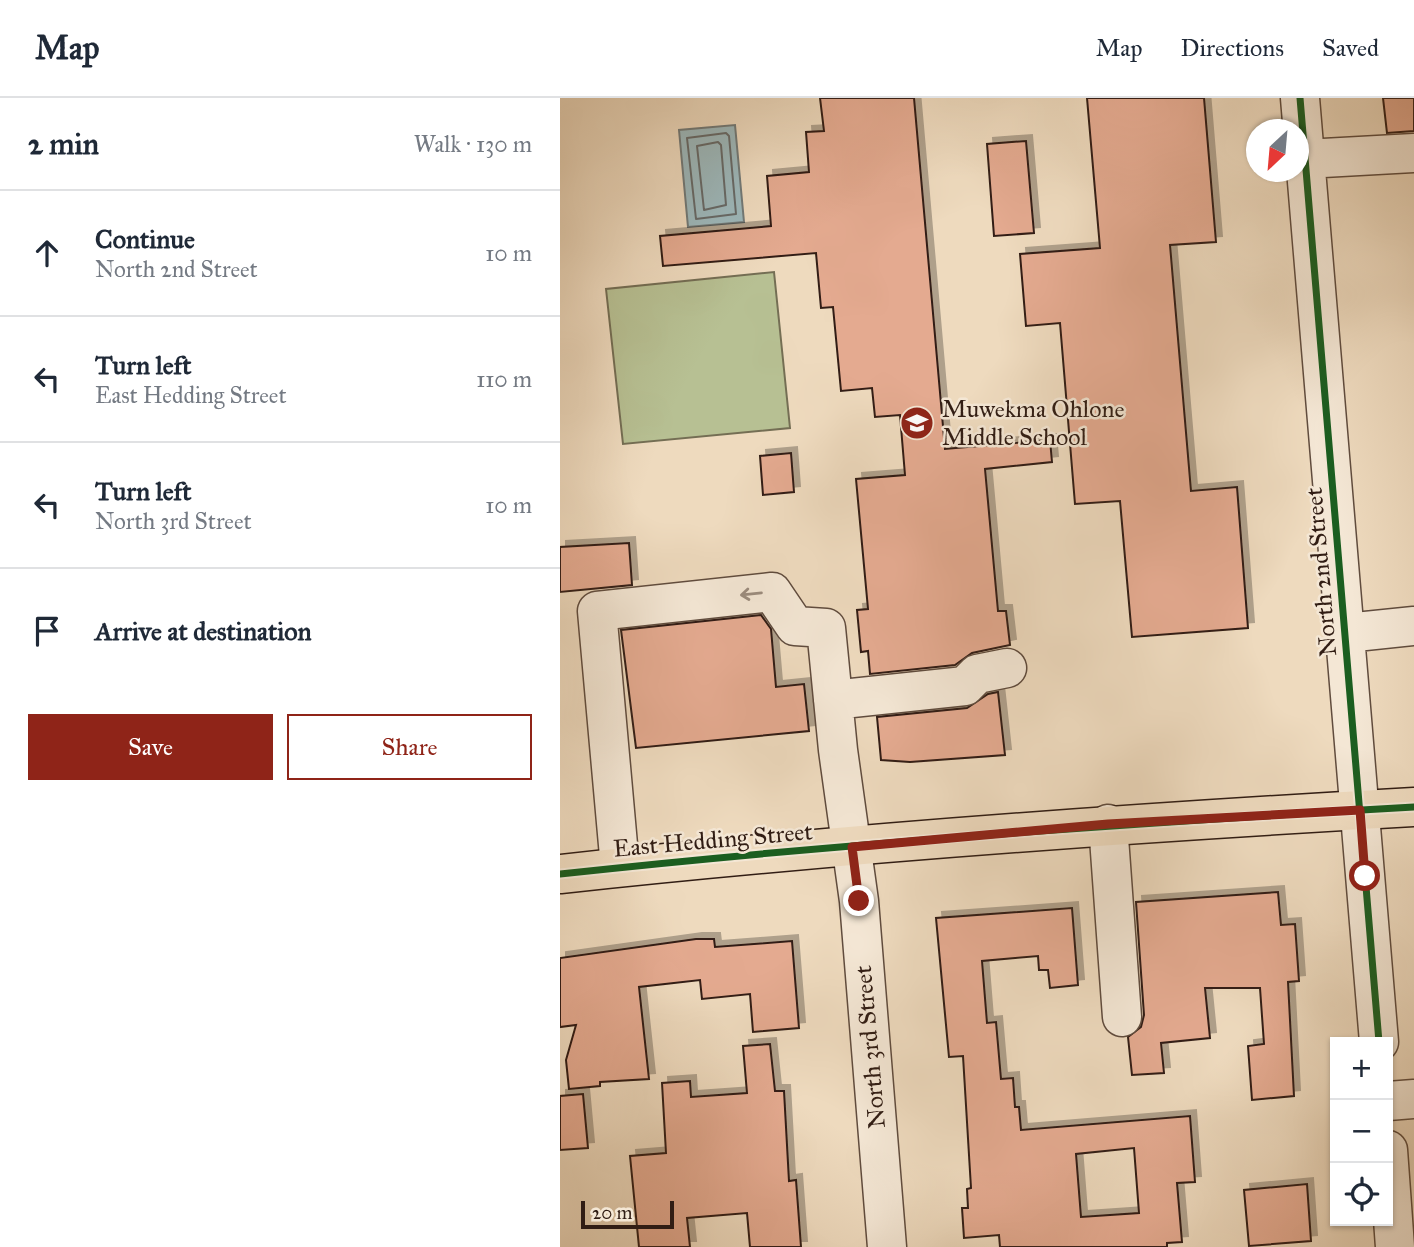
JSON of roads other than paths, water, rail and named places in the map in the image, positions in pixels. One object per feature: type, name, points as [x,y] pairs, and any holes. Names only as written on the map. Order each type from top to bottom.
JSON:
[{"type":"main road","name":"East Hedding Street","points":[[560,874],[1108,824],[1414,807]]},
{"type":"street","name":"North 2nd Street","points":[[1300,98],[1302,119]]},
{"type":"street","points":[[1309,159],[1414,153]]},
{"type":"street","name":"North 2nd Street","points":[[1307,182],[1379,1037]]},
{"type":"street","name":"North 3rd Street","points":[[620,867],[597,611],[772,592],[795,626],[826,628],[852,847],[887,1247]]},
{"type":"street","points":[[1346,633],[1414,626]]},
{"type":"street","points":[[833,700],[965,686],[977,674],[1007,668]]},
{"type":"street","points":[[1108,824],[1122,1017]]},
{"type":"street","points":[[1393,1101],[1414,1099]]},
{"type":"street","points":[[1389,1163],[1395,1247]]},
{"type":"water","points":[[735,125],[744,222],[688,227],[679,130]]},
{"type":"place","name":"Muwekma Ohlone Middle School","points":[[917,423]]}]
